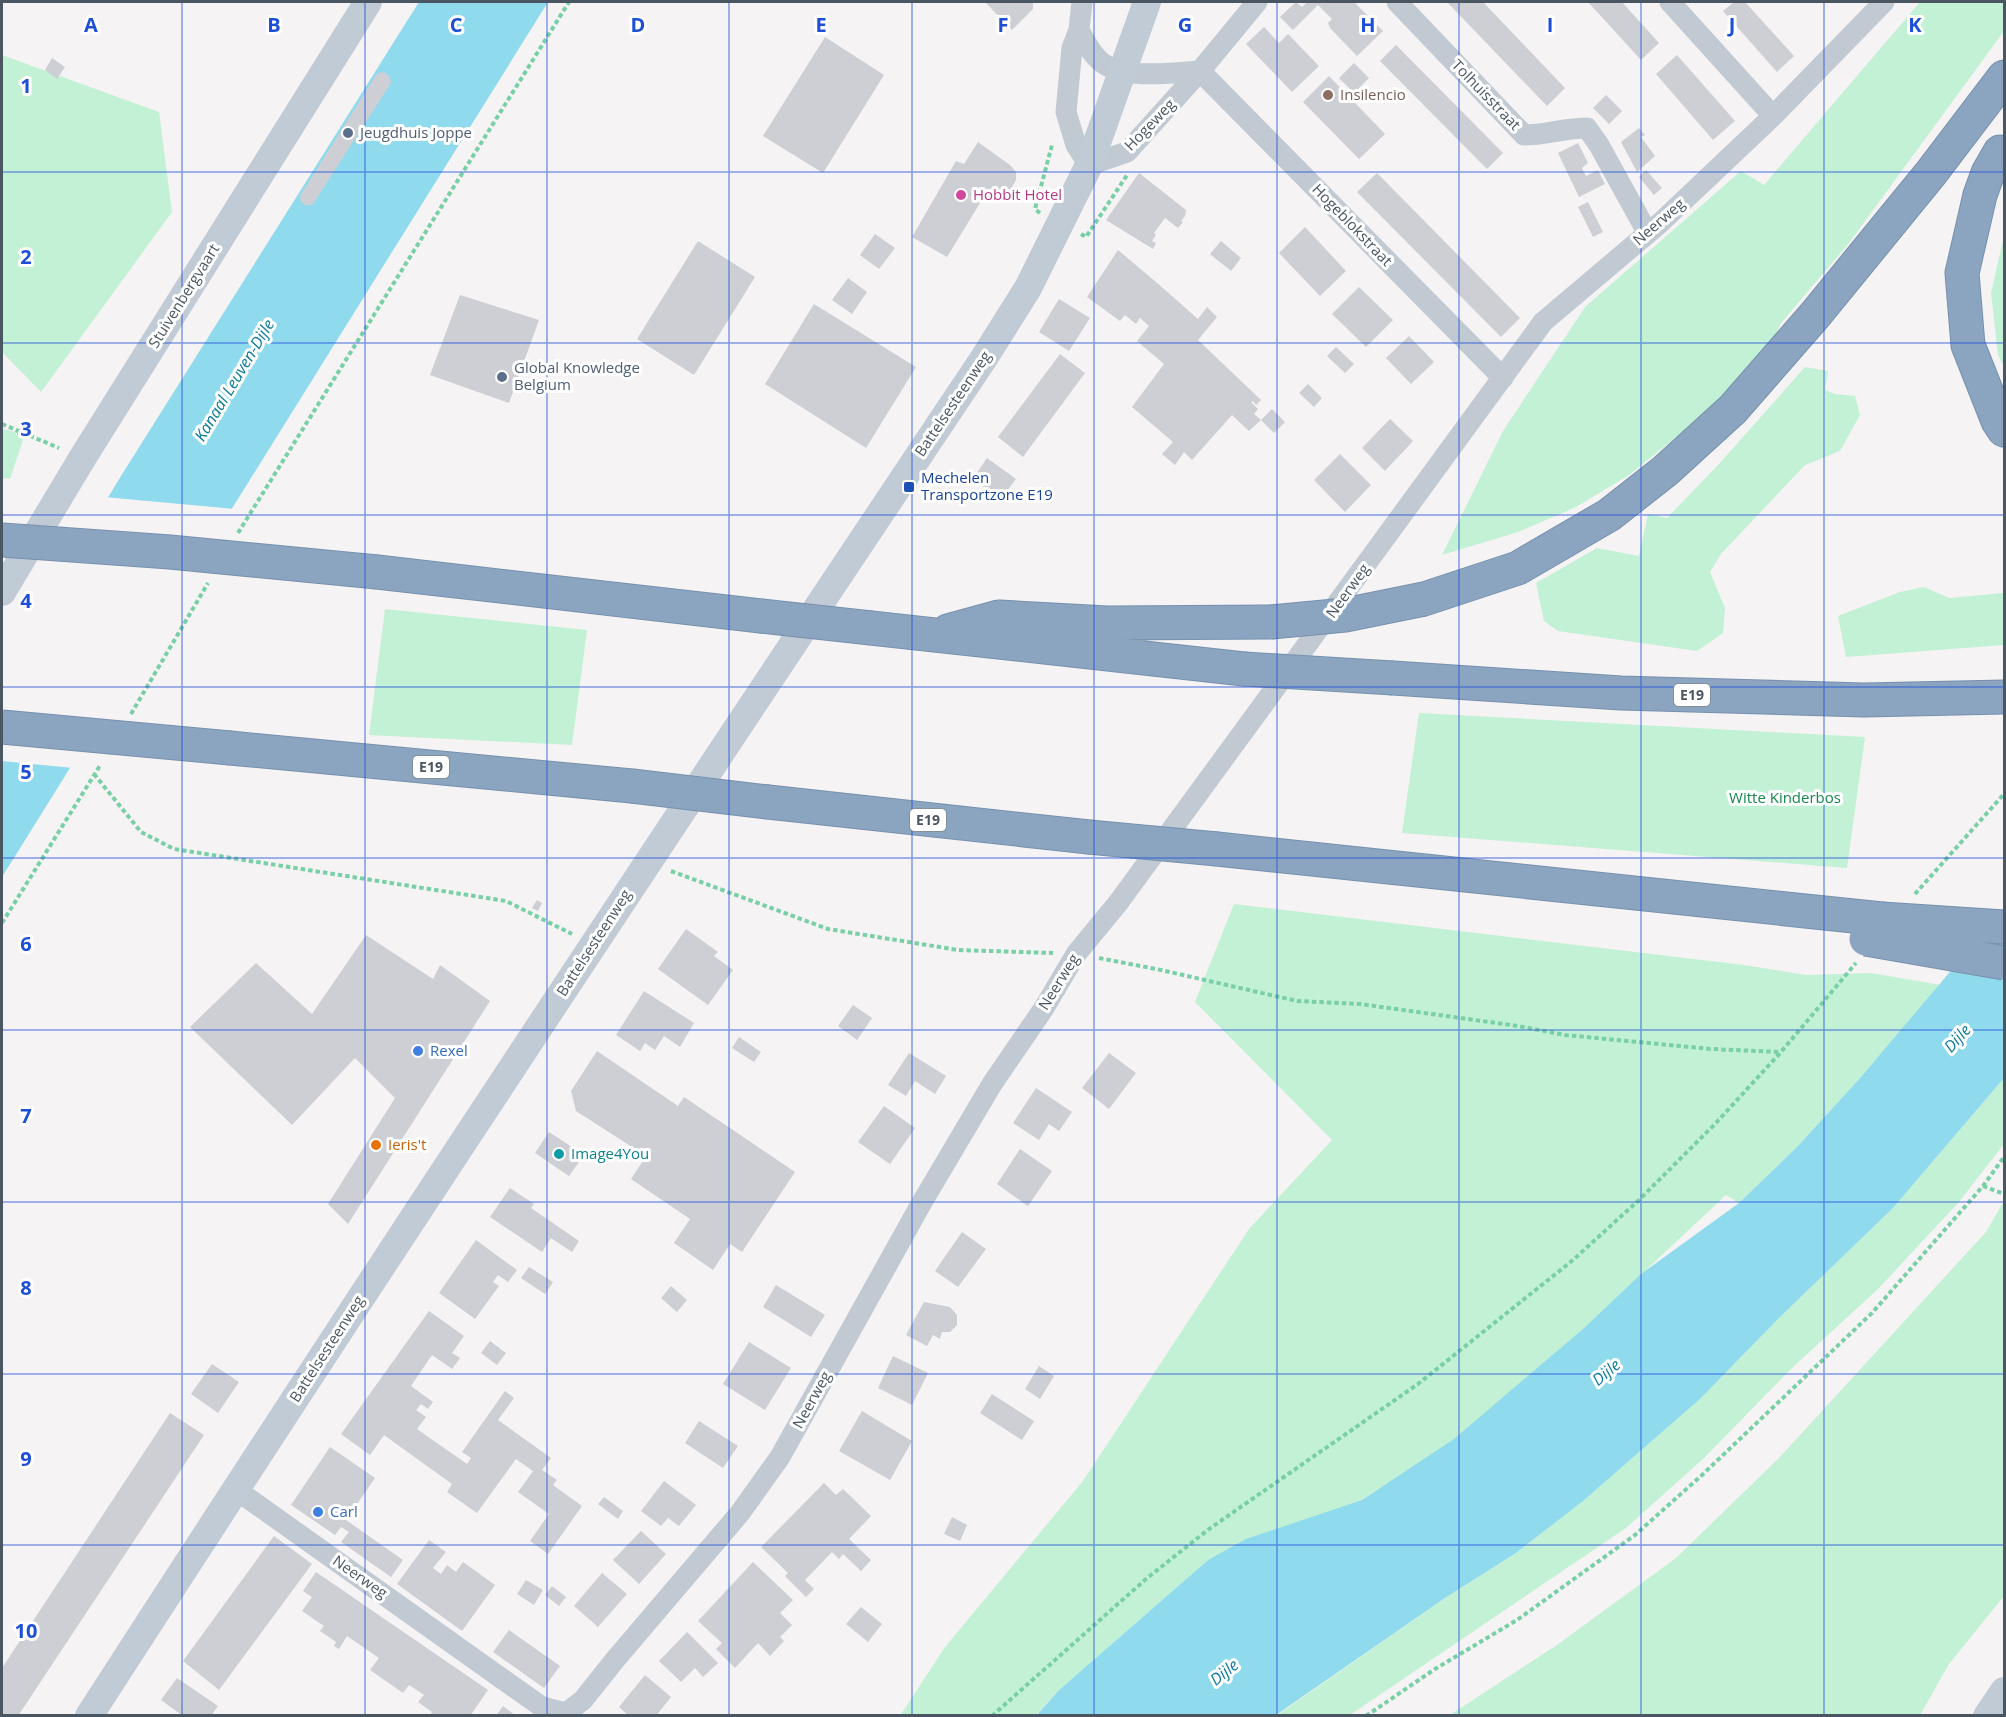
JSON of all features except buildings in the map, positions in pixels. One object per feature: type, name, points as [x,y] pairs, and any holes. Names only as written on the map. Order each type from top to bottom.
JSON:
[{"type":"highway","points":[[934,635],[999,616],[1107,623],[1271,622],[1346,615],[1424,599],[1518,568],[1609,515],[1665,471],[1733,409],[1815,315],[1931,173],[2004,77]]},
{"type":"highway","points":[[2000,152],[1988,173],[1980,195],[1962,273],[1968,345],[1998,421],[2004,430]]},
{"type":"highway","name":"E19","points":[[2,540],[170,552],[377,572],[1244,669],[1621,693],[1864,699],[2004,697]]},
{"type":"highway","name":"E19","points":[[2,727],[632,786],[1089,837],[1806,910],[1874,929],[2004,927]]},
{"type":"highway","points":[[1874,929],[2004,963]]},
{"type":"main road","name":"Stuivenbergvaart","points":[[2,592],[83,457],[368,2]]},
{"type":"main road","name":"Battelsesteenweg","points":[[89,1716],[235,1489],[593,944],[1022,298],[1089,165],[1147,2]]},
{"type":"main road","points":[[1987,1716],[2004,1691]]},
{"type":"street","points":[[1082,2],[1079,30],[1072,48],[1066,112],[1076,145],[1089,165]]},
{"type":"street","name":"Hogeweg","points":[[1089,165],[1127,152],[1200,71],[1257,2]]},
{"type":"street","name":"Tolhuisstraat","points":[[1396,2],[1524,135],[1587,128],[1599,145],[1647,232]]},
{"type":"street","points":[[1670,2],[1773,116]]},
{"type":"street","name":"Neerweg","points":[[235,1489],[542,1707],[566,1713],[583,1700],[740,1513],[780,1457],[927,1194],[992,1084],[1044,1008],[1076,954],[1125,893],[1543,322],[1660,223],[1773,116],[1884,2]]},
{"type":"street","points":[[1079,30],[1092,53],[1102,63],[1123,71]]},
{"type":"street","name":"Hogeweg","points":[[1123,71],[1164,74],[1200,71]]},
{"type":"street","name":"Hogeblokstraat","points":[[1200,71],[1503,378]]},
{"type":"path","points":[[237,534],[569,2]]},
{"type":"path","points":[[2,424],[83,457]]},
{"type":"path","points":[[129,716],[213,574]]},
{"type":"path","points":[[2,923],[105,757]]},
{"type":"path","points":[[94,774],[141,832],[174,849],[506,901],[593,944]]},
{"type":"path","points":[[647,862],[828,929],[958,950],[1076,954],[1161,970],[1297,1001],[1360,1004],[1518,1026],[1565,1035],[1711,1049],[1781,1052],[1716,1124],[1648,1192],[1573,1260],[1418,1384],[1200,1536],[1146,1579],[992,1716]]},
{"type":"path","points":[[1366,1716],[1435,1669],[1517,1620],[1635,1535],[1700,1477],[1872,1313],[1983,1186],[2004,1157]]},
{"type":"path","points":[[1983,1186],[2004,1194]]},
{"type":"green space","points":[[1920,2],[2004,2],[2004,31],[1849,243],[1781,323],[1767,353],[1728,395],[1629,475],[1576,507],[1518,532],[1442,555],[1503,431],[1585,307],[1741,171],[1764,185]]},
{"type":"green space","points":[[2,55],[159,112],[172,212],[41,392],[2,352]]},
{"type":"green space","points":[[2004,236],[2004,367],[1998,355],[1991,293]]},
{"type":"green space","points":[[1805,367],[1828,371],[1825,390],[1835,394],[1855,396],[1860,415],[1840,451],[1805,465],[1721,554],[1710,572],[1725,608],[1723,633],[1697,651],[1558,631],[1544,621],[1536,583],[1597,548],[1639,556],[1648,514],[1667,518],[1719,464]]},
{"type":"green space","points":[[2,429],[25,434],[10,479],[2,478]]},
{"type":"green space","points":[[1924,587],[1949,598],[2004,593],[2004,645],[1846,657],[1838,616],[1900,592]]},
{"type":"green space","points":[[385,609],[587,630],[572,745],[369,735]]},
{"type":"green space","name":"Witte Kinderbos","points":[[1419,713],[1865,737],[1847,868],[1402,833]]},
{"type":"green space","points":[[1234,904],[1744,965],[1806,975],[1871,973],[1941,985],[1797,1147],[1739,1203],[1726,1195],[1584,1328],[1457,1438],[1360,1501],[1208,1560],[1058,1691],[1036,1715],[900,1716],[945,1647],[1083,1481],[1249,1229],[1332,1140],[1195,1002]]},
{"type":"green space","points":[[2004,1078],[2004,1144],[1959,1202],[1878,1289],[1792,1368],[1704,1458],[1626,1528],[1350,1715],[1276,1716],[1445,1598],[1516,1553],[1583,1501],[1700,1399],[1779,1318],[1893,1208]]},
{"type":"green space","points":[[2004,1201],[2004,1596],[1949,1664],[1920,1715],[1450,1715],[1557,1645],[1676,1558],[1779,1458],[1986,1232]]},
{"type":"water","name":"Kanaal Leuven-Dijle","points":[[419,2],[548,2],[2,877],[2,673],[121,476]]},
{"type":"water","name":"Dijle","points":[[2004,908],[2004,1078],[1893,1208],[1779,1318],[1700,1399],[1583,1501],[1516,1553],[1445,1598],[1276,1715],[1036,1716],[1058,1691],[1208,1560],[1246,1539],[1362,1500],[1454,1439],[1584,1328],[1641,1274],[1739,1203],[1797,1147],[1861,1077]]},
{"type":"pier","points":[[104,497],[235,509],[73,768],[2,761],[2,667]]},
{"type":"place","name":"Insilencio","points":[[1328,95]]},
{"type":"place","name":"Jeugdhuis Joppe","points":[[348,133]]},
{"type":"place","name":"Hobbit Hotel","points":[[961,195]]},
{"type":"place","name":"Global Knowledge Belgium","points":[[502,377]]},
{"type":"place","name":"Mechelen Transportzone E19","points":[[909,487]]},
{"type":"place","name":"Rexel","points":[[418,1051]]},
{"type":"place","name":"Ieris't","points":[[376,1145]]},
{"type":"place","name":"Image4You","points":[[559,1154]]},
{"type":"place","name":"Carl","points":[[318,1512]]}]
